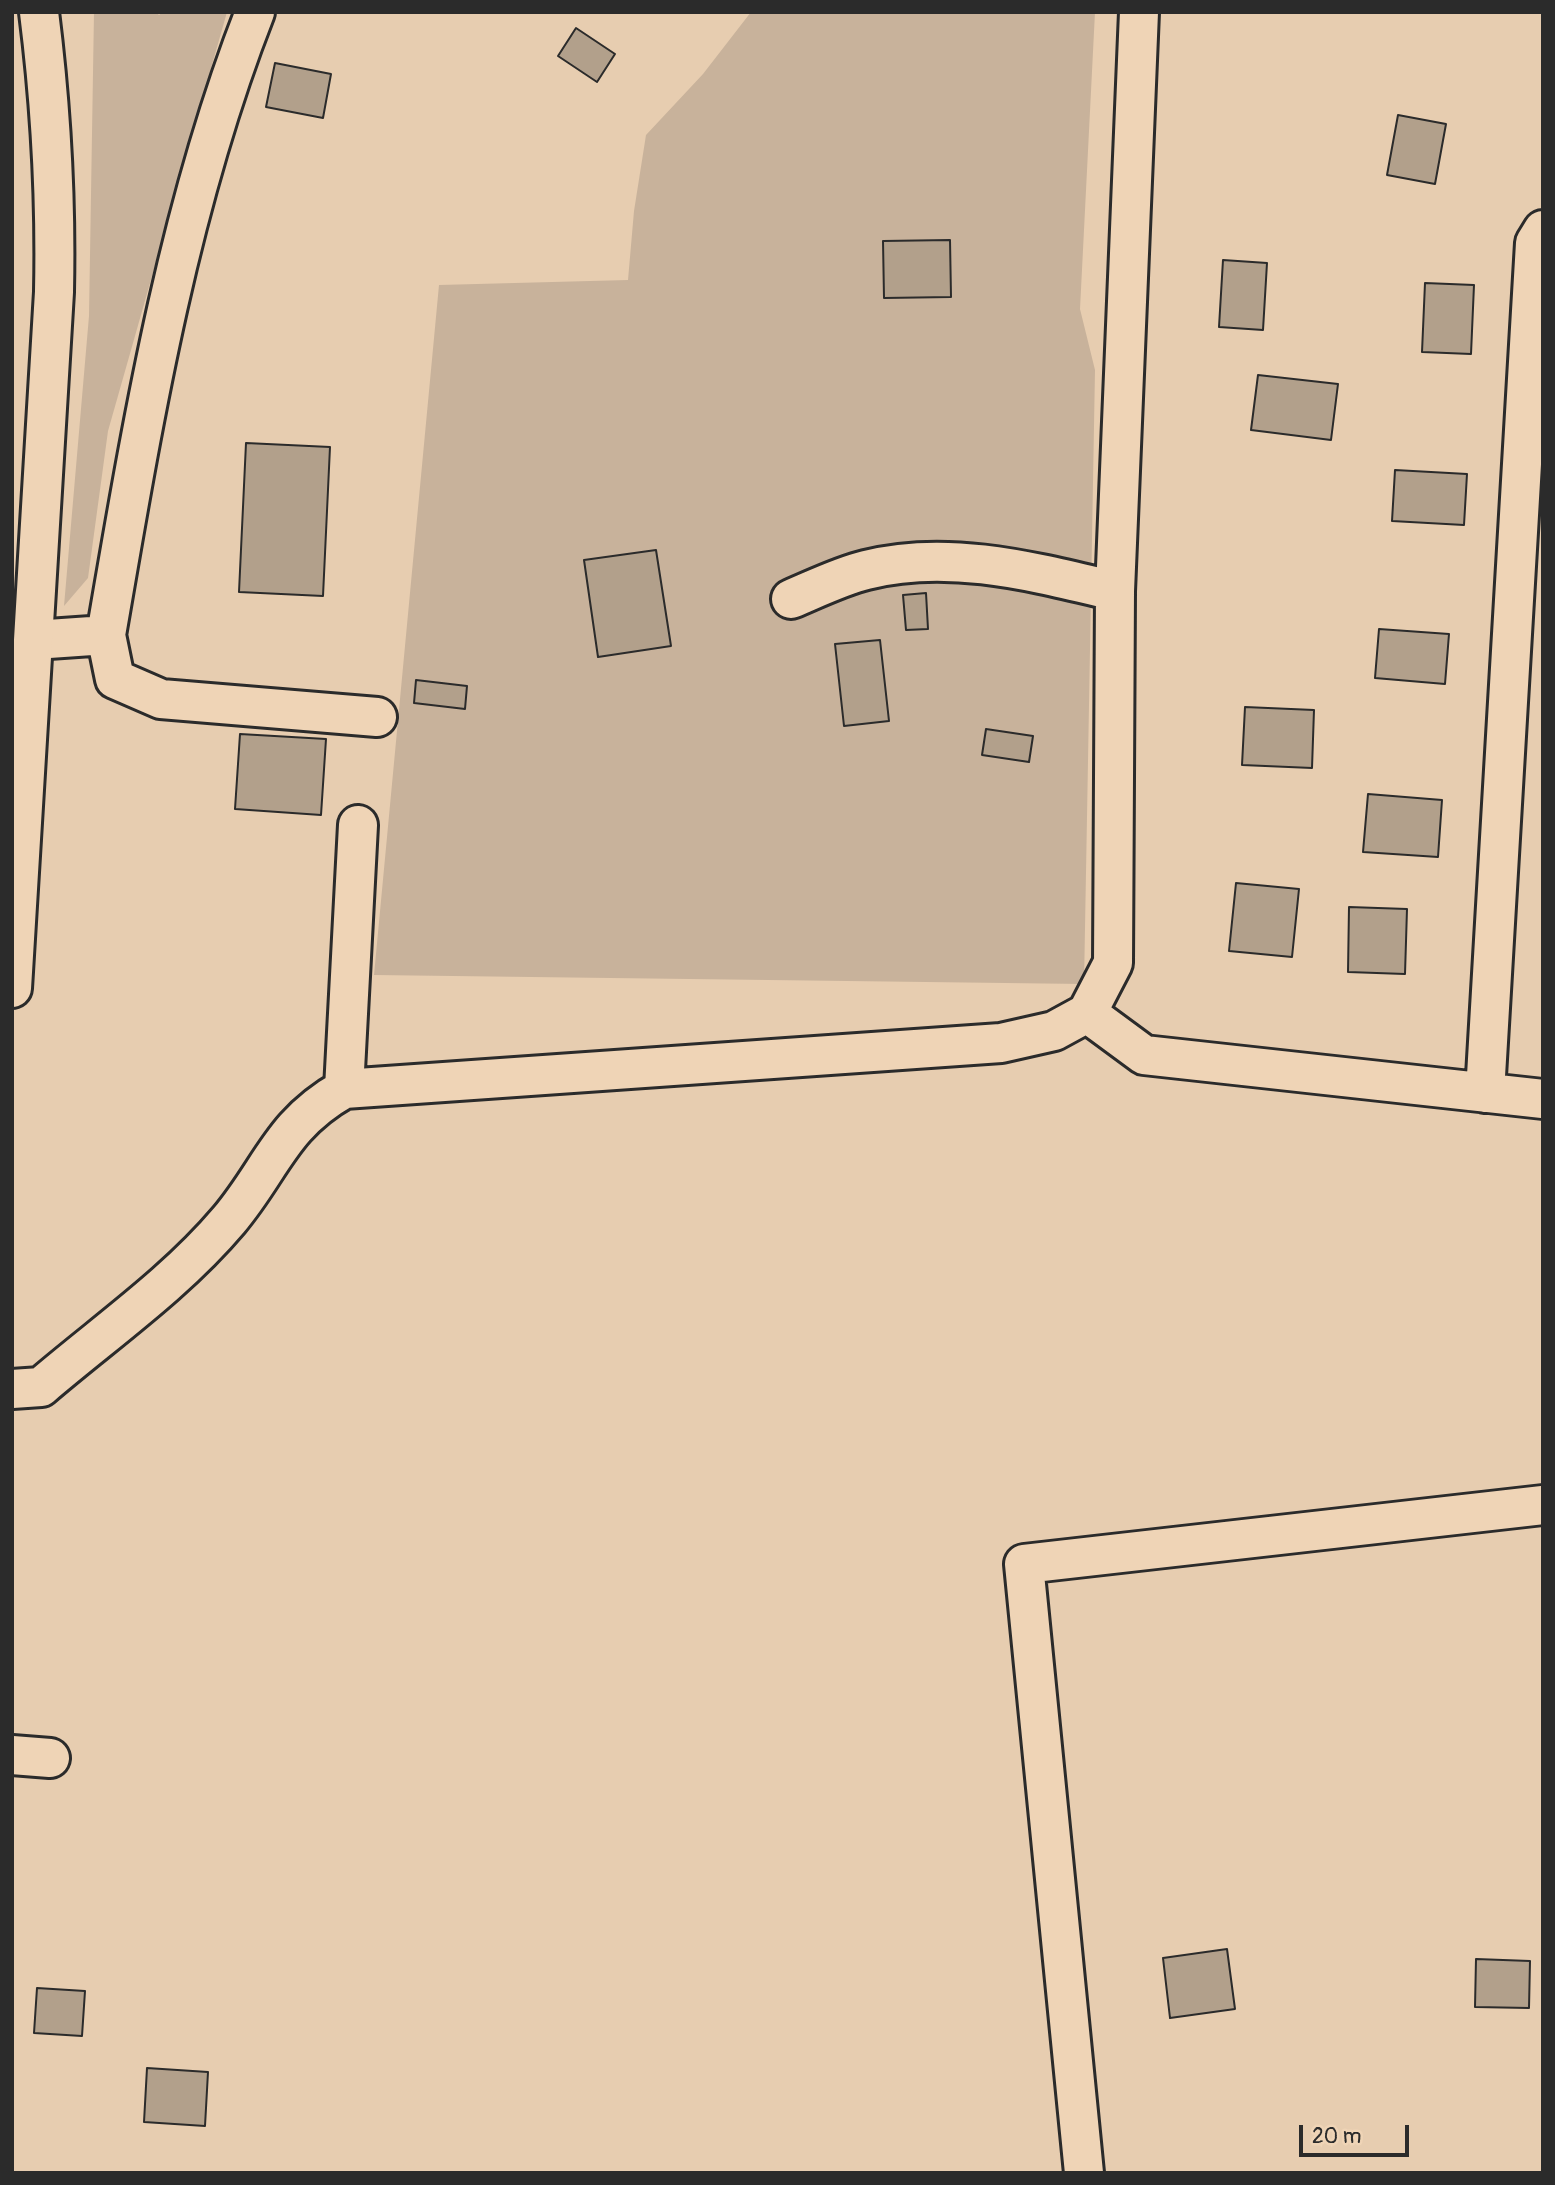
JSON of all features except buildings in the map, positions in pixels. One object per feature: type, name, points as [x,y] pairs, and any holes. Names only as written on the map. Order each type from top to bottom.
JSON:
[{"type":"street","points":[[12,988],[22,684],[34,640],[56,209],[52,117],[39,12]]},
{"type":"street","points":[[255,12],[227,84],[179,264],[138,451],[106,635],[116,679],[161,699],[377,717]]},
{"type":"street","points":[[12,1389],[41,1387],[179,1272],[230,1219],[289,1132],[317,1105],[344,1089],[1001,1043],[1054,1031],[1087,1013],[1113,963],[1115,591],[1139,12]]},
{"type":"street","points":[[1485,1093],[1535,243],[1543,230]]},
{"type":"street","points":[[791,599],[866,570],[951,561],[1023,570],[1115,591]]},
{"type":"street","points":[[34,640],[106,635]]},
{"type":"street","points":[[344,1089],[358,825]]},
{"type":"street","points":[[1087,1013],[1144,1055],[1543,1099]]},
{"type":"street","points":[[1084,2173],[1024,1564],[1543,1505]]},
{"type":"street","points":[[12,1755],[50,1758]]},
{"type":"shaded area","points":[[94,12],[156,12],[159,15],[163,12],[227,12],[108,431],[88,578],[64,606],[89,316]]},
{"type":"shaded area","points":[[751,12],[1095,12],[1080,309],[1095,370],[1084,984],[374,975],[439,285],[628,280],[634,211],[646,135],[703,74]]}]
